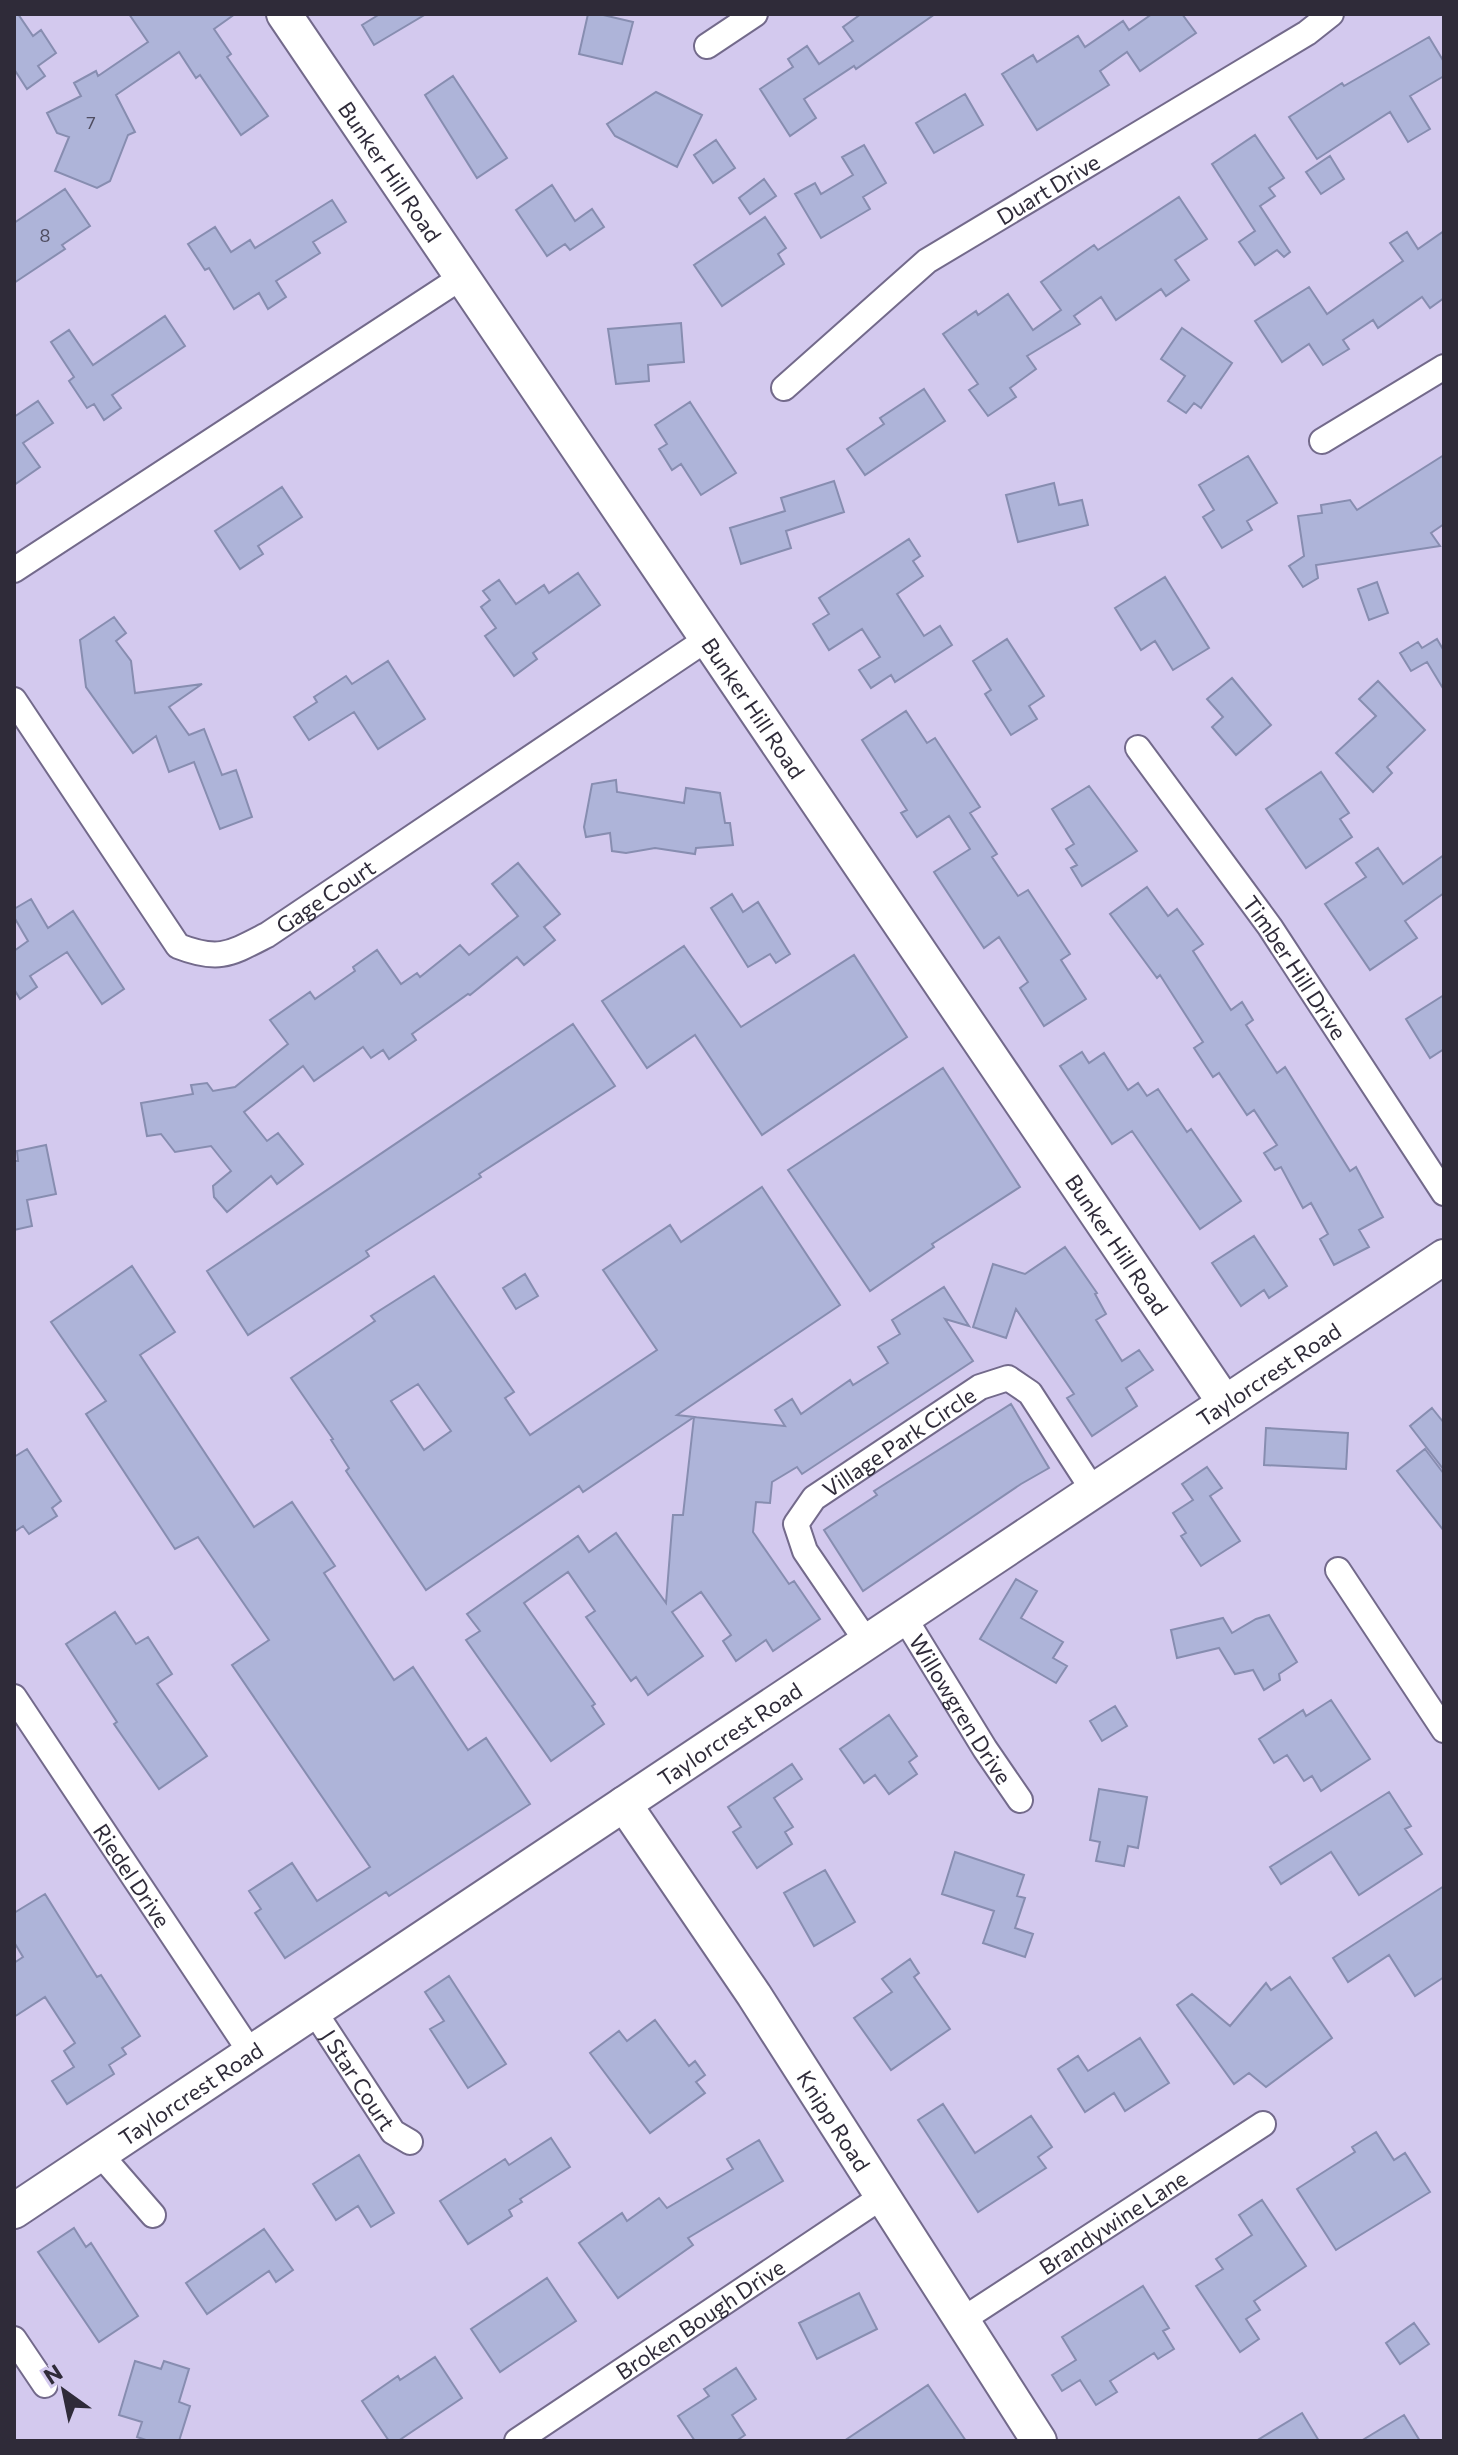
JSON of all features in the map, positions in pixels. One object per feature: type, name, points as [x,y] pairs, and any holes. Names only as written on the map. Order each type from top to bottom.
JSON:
[{"type":"street","name":"Bunker Hill Road","points":[[284,14],[1225,1403]]},
{"type":"street","points":[[707,46],[755,14]]},
{"type":"street","name":"Duart Drive","points":[[784,388],[927,261],[1294,41],[1331,14]]},
{"type":"street","points":[[14,570],[462,277]]},
{"type":"street","points":[[1322,441],[1444,367]]},
{"type":"street","name":"Gage Court","points":[[14,700],[178,946],[201,955],[229,954],[267,935],[707,639]]},
{"type":"street","name":"Timber Hill Drive","points":[[1138,748],[1270,927],[1444,1193]]},
{"type":"street","name":"Taylorcrest Road","points":[[14,2211],[1444,1257]]},
{"type":"street","name":"Village Park Circle","points":[[867,1642],[805,1551],[796,1524],[814,1498],[980,1387],[1008,1378],[1030,1393],[1093,1490]]},
{"type":"street","points":[[1338,1570],[1444,1730]]},
{"type":"street","name":"Willowgren Drive","points":[[904,1617],[1020,1800]]},
{"type":"street","name":"Riedel Drive","points":[[14,1697],[251,2053]]},
{"type":"street","name":"Knipp Road","points":[[624,1804],[754,1995],[1039,2441]]},
{"type":"street","name":"J Star Court","points":[[314,2011],[393,2132],[410,2142]]},
{"type":"street","name":"Brandywine Lane","points":[[962,2320],[1263,2124]]},
{"type":"street","points":[[100,2154],[153,2215]]},
{"type":"street","name":"Broken Bough Drive","points":[[517,2441],[883,2196]]},
{"type":"street","points":[[14,2339],[45,2385]]},
{"type":"building","points":[[14,14],[18,14],[33,36],[41,30],[56,53],[38,66],[45,76],[27,89],[14,69]]},
{"type":"building","points":[[129,14],[235,14],[214,29],[231,54],[227,57],[268,116],[241,135],[200,75],[196,78],[179,52],[116,95],[135,132],[128,135],[110,181],[97,188],[55,171],[69,137],[57,133],[47,113],[81,96],[74,83],[96,71],[98,76],[148,42]]},
{"type":"building","points":[[380,14],[426,14],[374,45],[362,25]]},
{"type":"building","points":[[588,14],[633,22],[622,64],[579,54]]},
{"type":"building","points":[[861,14],[935,14],[856,69],[854,66],[804,99],[816,118],[790,136],[760,89],[793,67],[788,59],[807,46],[819,64],[853,41],[843,27]]},
{"type":"building","points":[[1152,14],[1182,14],[1196,33],[1140,71],[1127,52],[1100,71],[1109,85],[1037,130],[1002,74],[1033,55],[1037,62],[1078,36],[1085,47],[1123,21],[1129,30]]},
{"type":"building","points":[[1429,37],[1444,62],[1444,76],[1410,96],[1430,129],[1408,142],[1390,112],[1317,159],[1289,117],[1342,83],[1344,86]]},
{"type":"building","points":[[453,76],[507,158],[477,178],[425,95]]},
{"type":"building","points":[[656,92],[702,115],[677,167],[615,136],[607,124]]},
{"type":"building","points":[[965,94],[983,125],[934,153],[916,123]]},
{"type":"building","points":[[1255,135],[1284,178],[1269,188],[1275,196],[1260,206],[1290,252],[1284,257],[1277,250],[1255,265],[1239,242],[1255,231],[1212,164]]},
{"type":"building","points":[[716,140],[735,168],[713,183],[694,155]]},
{"type":"building","points":[[864,145],[886,183],[863,197],[870,209],[821,238],[795,194],[815,183],[821,194],[853,175],[842,157]]},
{"type":"building","points":[[1330,156],[1344,179],[1321,194],[1306,172]]},
{"type":"building","points":[[764,179],[776,196],[750,214],[739,198]]},
{"type":"building","points":[[552,185],[575,221],[592,209],[604,227],[570,250],[565,244],[547,256],[516,210]]},
{"type":"building","points":[[65,189],[90,226],[62,245],[65,249],[14,283],[14,223]]},
{"type":"building","points":[[1179,197],[1207,239],[1175,260],[1189,280],[1166,296],[1161,289],[1116,320],[1101,297],[1074,316],[1080,324],[1027,356],[1036,369],[1010,388],[1016,397],[988,416],[969,390],[978,384],[943,334],[1008,294],[1033,330],[1061,310],[1041,282],[1094,245],[1098,250]]},
{"type":"building","points":[[332,200],[346,222],[313,242],[320,253],[276,281],[286,297],[268,309],[259,293],[234,309],[209,268],[205,270],[188,244],[215,227],[231,252],[250,240],[255,248]]},
{"type":"building","points":[[765,217],[786,248],[778,254],[784,264],[722,306],[694,265]]},
{"type":"building","points":[[1444,231],[1444,298],[1430,308],[1422,297],[1378,328],[1373,320],[1343,340],[1349,349],[1323,365],[1309,344],[1282,362],[1255,321],[1309,287],[1327,314],[1403,261],[1390,243],[1407,232],[1418,249]]},
{"type":"building","points":[[165,316],[185,346],[112,395],[121,408],[104,420],[94,404],[87,408],[69,381],[74,377],[51,342],[69,330],[93,365]]},
{"type":"building","points":[[681,323],[684,362],[648,365],[649,381],[616,384],[608,329]]},
{"type":"building","points":[[1182,328],[1232,363],[1201,408],[1194,403],[1186,413],[1168,401],[1185,376],[1161,359]]},
{"type":"building","points":[[924,389],[945,421],[865,475],[847,449],[884,424],[880,418]]},
{"type":"building","points":[[38,401],[53,423],[23,443],[40,467],[14,485],[14,417]]},
{"type":"building","points":[[690,402],[736,473],[701,495],[681,464],[672,470],[659,449],[667,444],[655,425]]},
{"type":"building","points":[[1444,455],[1444,524],[1431,533],[1440,546],[1316,565],[1318,578],[1303,587],[1289,566],[1304,556],[1298,516],[1322,513],[1321,505],[1350,500],[1357,510]]},
{"type":"building","points":[[1248,456],[1277,503],[1247,521],[1252,530],[1222,548],[1203,517],[1214,510],[1199,485]]},
{"type":"building","points":[[834,481],[844,512],[786,531],[791,548],[741,564],[730,528],[785,511],[781,498]]},
{"type":"building","points":[[1054,483],[1059,505],[1082,500],[1088,525],[1018,542],[1006,495]]},
{"type":"building","points":[[282,487],[302,517],[258,546],[263,554],[240,569],[215,531]]},
{"type":"building","points":[[909,539],[920,556],[913,561],[923,576],[897,594],[924,636],[940,626],[952,645],[895,682],[891,675],[871,688],[859,670],[880,657],[862,629],[829,650],[813,624],[829,614],[819,598]]},
{"type":"building","points":[[578,573],[600,605],[533,653],[537,659],[514,676],[485,636],[496,628],[481,607],[490,600],[483,591],[499,580],[516,604],[544,585],[549,593]]},
{"type":"building","points":[[1165,577],[1209,648],[1173,670],[1155,641],[1141,650],[1115,608]]},
{"type":"building","points":[[1377,582],[1388,613],[1369,620],[1358,589]]},
{"type":"building","points":[[114,617],[126,633],[116,641],[131,661],[135,693],[202,684],[169,707],[189,735],[204,729],[222,775],[236,770],[252,817],[220,829],[194,762],[169,772],[156,736],[133,753],[86,687],[80,640]]},
{"type":"building","points":[[1007,639],[1044,696],[1029,706],[1037,719],[1011,735],[985,694],[991,690],[973,661]]},
{"type":"building","points":[[1437,639],[1444,651],[1444,690],[1427,662],[1411,671],[1400,653],[1418,642],[1422,648]]},
{"type":"building","points":[[388,661],[425,719],[378,749],[354,712],[309,740],[294,717],[317,702],[314,697],[346,676],[352,684]]},
{"type":"building","points":[[1232,678],[1271,725],[1236,755],[1212,727],[1223,717],[1207,699]]},
{"type":"building","points":[[1378,681],[1425,730],[1387,767],[1392,773],[1373,792],[1336,753],[1376,716],[1359,699]]},
{"type":"building","points":[[906,711],[927,743],[935,738],[980,807],[970,813],[997,854],[992,857],[1018,896],[1028,890],[1070,954],[1061,960],[1086,999],[1044,1026],[1020,988],[1028,982],[999,937],[984,948],[934,872],[970,849],[949,816],[917,837],[901,813],[907,810],[862,740]]},
{"type":"building","points":[[1321,772],[1349,813],[1340,819],[1352,837],[1306,868],[1266,809]]},
{"type":"building","points":[[616,780],[617,792],[684,803],[686,788],[720,793],[725,823],[730,823],[733,845],[696,848],[695,854],[655,848],[626,853],[612,851],[610,833],[586,837],[584,827],[592,784]]},
{"type":"building","points":[[1089,786],[1137,851],[1082,886],[1071,868],[1077,865],[1066,849],[1074,844],[1052,809]]},
{"type":"building","points":[[1378,848],[1403,884],[1444,855],[1444,893],[1405,921],[1417,938],[1370,970],[1325,904],[1366,877],[1356,863]]},
{"type":"building","points":[[518,863],[560,914],[544,927],[555,940],[524,965],[517,957],[470,995],[412,1034],[416,1040],[389,1059],[383,1050],[371,1058],[363,1047],[314,1081],[303,1066],[244,1112],[267,1141],[278,1133],[303,1164],[277,1184],[271,1176],[227,1212],[214,1197],[213,1186],[231,1171],[211,1146],[175,1152],[161,1134],[147,1136],[141,1103],[193,1094],[191,1085],[207,1083],[213,1091],[235,1087],[288,1044],[270,1020],[310,992],[315,999],[355,971],[353,967],[377,950],[401,984],[417,973],[420,977],[460,945],[469,955],[518,916],[492,884]]},
{"type":"building","points":[[1147,887],[1168,916],[1177,909],[1203,944],[1193,951],[1231,1010],[1242,1002],[1253,1020],[1246,1025],[1277,1073],[1285,1067],[1350,1171],[1356,1167],[1383,1217],[1359,1230],[1369,1247],[1334,1265],[1320,1239],[1328,1234],[1311,1203],[1303,1208],[1281,1167],[1275,1170],[1264,1153],[1277,1145],[1254,1110],[1247,1115],[1219,1073],[1213,1077],[1194,1048],[1203,1042],[1160,975],[1157,978],[1110,914]]},
{"type":"building","points":[[732,894],[743,912],[758,902],[790,954],[776,963],[770,954],[748,967],[711,908]]},
{"type":"building","points":[[31,899],[48,928],[73,911],[124,989],[102,1004],[67,952],[30,976],[37,987],[20,999],[14,989],[14,951],[28,941],[14,917],[14,909]]},
{"type":"building","points":[[684,946],[741,1027],[854,955],[907,1037],[762,1135],[695,1035],[647,1068],[602,1001]]},
{"type":"building","points":[[1444,995],[1444,1049],[1430,1058],[1406,1019]]},
{"type":"building","points":[[573,1024],[615,1086],[479,1174],[481,1177],[366,1251],[369,1256],[248,1335],[207,1271]]},
{"type":"building","points":[[1082,1052],[1089,1063],[1104,1053],[1128,1090],[1138,1083],[1147,1096],[1158,1089],[1187,1132],[1191,1129],[1241,1201],[1200,1229],[1132,1131],[1112,1144],[1060,1066]]},
{"type":"building","points":[[943,1068],[1020,1187],[932,1244],[934,1247],[870,1291],[788,1170]]},
{"type":"building","points":[[46,1145],[56,1194],[27,1200],[32,1226],[14,1230],[14,1161],[18,1161],[17,1151]]},
{"type":"building","points":[[762,1187],[840,1305],[677,1415],[694,1417],[583,1492],[579,1486],[426,1590],[346,1471],[349,1468],[333,1439],[291,1378],[375,1321],[371,1316],[434,1276],[514,1392],[505,1398],[530,1435],[657,1350],[603,1270],[670,1225],[681,1242]],"holes":[[[418,1384],[451,1431],[424,1450],[391,1401]]]},
{"type":"building","points":[[1254,1236],[1287,1286],[1269,1298],[1264,1290],[1241,1306],[1212,1263]]},
{"type":"building","points":[[1065,1247],[1097,1293],[1106,1314],[1096,1320],[1122,1361],[1139,1350],[1153,1370],[1126,1388],[1137,1406],[1092,1436],[1067,1398],[1074,1394],[1016,1309],[1006,1338],[973,1327],[993,1264],[1025,1274]]},
{"type":"building","points":[[132,1266],[175,1332],[140,1355],[254,1527],[292,1502],[335,1566],[324,1573],[394,1680],[413,1667],[468,1750],[486,1738],[530,1804],[389,1896],[386,1892],[285,1958],[255,1913],[261,1909],[249,1891],[292,1863],[317,1901],[370,1867],[232,1665],[269,1640],[198,1537],[175,1549],[86,1414],[106,1401],[51,1322]]},
{"type":"building","points":[[525,1274],[538,1296],[516,1309],[503,1288]]},
{"type":"building","points":[[944,1287],[969,1326],[945,1319],[973,1361],[802,1474],[797,1467],[772,1482],[770,1503],[756,1502],[753,1532],[789,1584],[794,1581],[820,1619],[773,1651],[766,1640],[736,1661],[723,1641],[731,1635],[701,1592],[672,1612],[703,1656],[648,1695],[636,1677],[631,1681],[586,1617],[595,1611],[568,1572],[524,1603],[595,1704],[592,1706],[604,1724],[551,1761],[466,1640],[480,1631],[467,1614],[578,1536],[589,1552],[616,1533],[666,1603],[673,1515],[683,1515],[694,1417],[785,1426],[775,1410],[792,1399],[801,1414],[850,1380],[853,1385],[888,1363],[878,1347],[900,1334],[892,1320]]},
{"type":"building","points":[[1011,1404],[1049,1468],[863,1591],[824,1530],[877,1495],[874,1491]]},
{"type":"building","points":[[1432,1408],[1444,1423],[1444,1470],[1410,1426]]},
{"type":"building","points":[[1266,1428],[1348,1433],[1346,1469],[1264,1465]]},
{"type":"building","points":[[27,1449],[61,1501],[52,1508],[57,1516],[29,1534],[23,1526],[14,1532],[14,1457]]},
{"type":"building","points":[[1425,1449],[1444,1474],[1444,1531],[1397,1471]]},
{"type":"building","points":[[1207,1467],[1222,1488],[1210,1496],[1240,1541],[1201,1566],[1181,1536],[1186,1533],[1173,1513],[1193,1500],[1182,1484]]},
{"type":"building","points":[[1016,1579],[1037,1591],[1021,1618],[1063,1642],[1053,1658],[1067,1666],[1056,1683],[980,1639]]},
{"type":"building","points":[[115,1612],[136,1644],[148,1637],[172,1674],[157,1684],[207,1756],[159,1789],[114,1724],[117,1722],[66,1644]]},
{"type":"building","points":[[1269,1615],[1297,1662],[1279,1674],[1280,1680],[1264,1690],[1253,1670],[1235,1674],[1219,1648],[1177,1658],[1171,1630],[1223,1618],[1232,1633]]},
{"type":"building","points":[[1331,1700],[1370,1759],[1321,1791],[1312,1776],[1304,1781],[1287,1755],[1274,1763],[1259,1739],[1303,1710],[1306,1716]]},
{"type":"building","points":[[1115,1706],[1127,1726],[1102,1741],[1090,1721]]},
{"type":"building","points":[[889,1715],[917,1756],[909,1762],[917,1774],[889,1794],[875,1775],[864,1783],[840,1749]]},
{"type":"building","points":[[792,1764],[802,1779],[774,1798],[793,1827],[785,1832],[792,1844],[757,1868],[733,1832],[741,1827],[728,1807]]},
{"type":"building","points":[[1099,1789],[1147,1797],[1138,1848],[1128,1846],[1124,1866],[1096,1861],[1100,1842],[1090,1840]]},
{"type":"building","points":[[1389,1792],[1411,1826],[1405,1829],[1422,1854],[1359,1895],[1331,1852],[1281,1884],[1270,1867]]},
{"type":"building","points":[[955,1852],[1024,1875],[1017,1896],[1025,1898],[1015,1928],[1033,1934],[1025,1957],[983,1943],[994,1911],[942,1894]]},
{"type":"building","points":[[825,1870],[855,1922],[814,1946],[784,1893]]},
{"type":"building","points":[[1444,1886],[1444,1977],[1415,1996],[1389,1955],[1348,1982],[1333,1958]]},
{"type":"building","points":[[45,1894],[97,1977],[101,1975],[140,2036],[122,2048],[126,2054],[109,2065],[114,2074],[67,2104],[52,2081],[74,2067],[64,2051],[75,2043],[45,1997],[14,2017],[14,1963],[23,1957],[14,1942],[14,1913]]},
{"type":"building","points":[[910,1959],[919,1973],[914,1977],[950,2029],[891,2070],[854,2018],[892,1992],[882,1979]]},
{"type":"building","points":[[449,1976],[506,2064],[468,2088],[430,2029],[444,2021],[425,1992]]},
{"type":"building","points":[[1290,1977],[1332,2038],[1266,2087],[1249,2073],[1234,2084],[1177,2005],[1192,1994],[1230,2026],[1266,1983],[1271,1990]]},
{"type":"building","points":[[655,2020],[689,2066],[695,2061],[705,2075],[696,2082],[705,2093],[650,2133],[590,2053],[619,2031],[627,2041]]},
{"type":"building","points":[[1140,2038],[1169,2083],[1125,2111],[1114,2093],[1085,2112],[1058,2069],[1078,2056],[1088,2071]]},
{"type":"building","points":[[943,2104],[975,2153],[1031,2116],[1052,2147],[1038,2157],[1046,2168],[978,2212],[918,2120]]},
{"type":"building","points":[[1376,2132],[1394,2160],[1405,2153],[1430,2192],[1336,2250],[1297,2189],[1355,2152],[1352,2147]]},
{"type":"building","points":[[551,2138],[570,2167],[520,2199],[522,2202],[509,2210],[512,2216],[468,2244],[440,2201],[505,2159],[509,2165]]},
{"type":"building","points":[[759,2140],[783,2181],[688,2238],[693,2245],[618,2298],[579,2243],[622,2213],[627,2221],[659,2198],[667,2208],[733,2169],[727,2159]]},
{"type":"building","points":[[359,2155],[394,2213],[371,2227],[358,2206],[336,2220],[313,2184]]},
{"type":"building","points":[[1262,2200],[1306,2266],[1254,2301],[1260,2310],[1246,2319],[1259,2339],[1240,2352],[1196,2286],[1223,2269],[1216,2259],[1252,2235],[1239,2215]]},
{"type":"building","points":[[74,2228],[86,2247],[91,2243],[138,2316],[99,2342],[38,2252]]},
{"type":"building","points":[[264,2229],[293,2270],[276,2282],[269,2271],[207,2314],[186,2283]]},
{"type":"building","points":[[547,2278],[576,2321],[500,2372],[471,2329]]},
{"type":"building","points":[[1143,2286],[1169,2328],[1163,2331],[1174,2349],[1158,2359],[1154,2353],[1110,2381],[1117,2392],[1096,2405],[1080,2380],[1062,2391],[1052,2375],[1076,2360],[1062,2337]]},
{"type":"building","points":[[859,2293],[877,2329],[817,2359],[799,2323]]},
{"type":"building","points":[[1414,2323],[1429,2344],[1400,2364],[1386,2343]]},
{"type":"building","points":[[435,2357],[462,2398],[398,2441],[389,2441],[362,2401],[398,2376],[400,2380]]},
{"type":"building","points":[[135,2361],[161,2369],[164,2361],[189,2369],[179,2402],[190,2406],[179,2441],[149,2441],[137,2437],[142,2422],[119,2415]]},
{"type":"building","points":[[736,2368],[756,2399],[732,2415],[745,2435],[736,2441],[695,2441],[678,2416],[709,2396],[704,2389]]},
{"type":"building","points":[[928,2385],[966,2441],[844,2441]]},
{"type":"building","points":[[1302,2413],[1319,2441],[1256,2441]]},
{"type":"building","points":[[1404,2415],[1420,2441],[1361,2441]]}]
